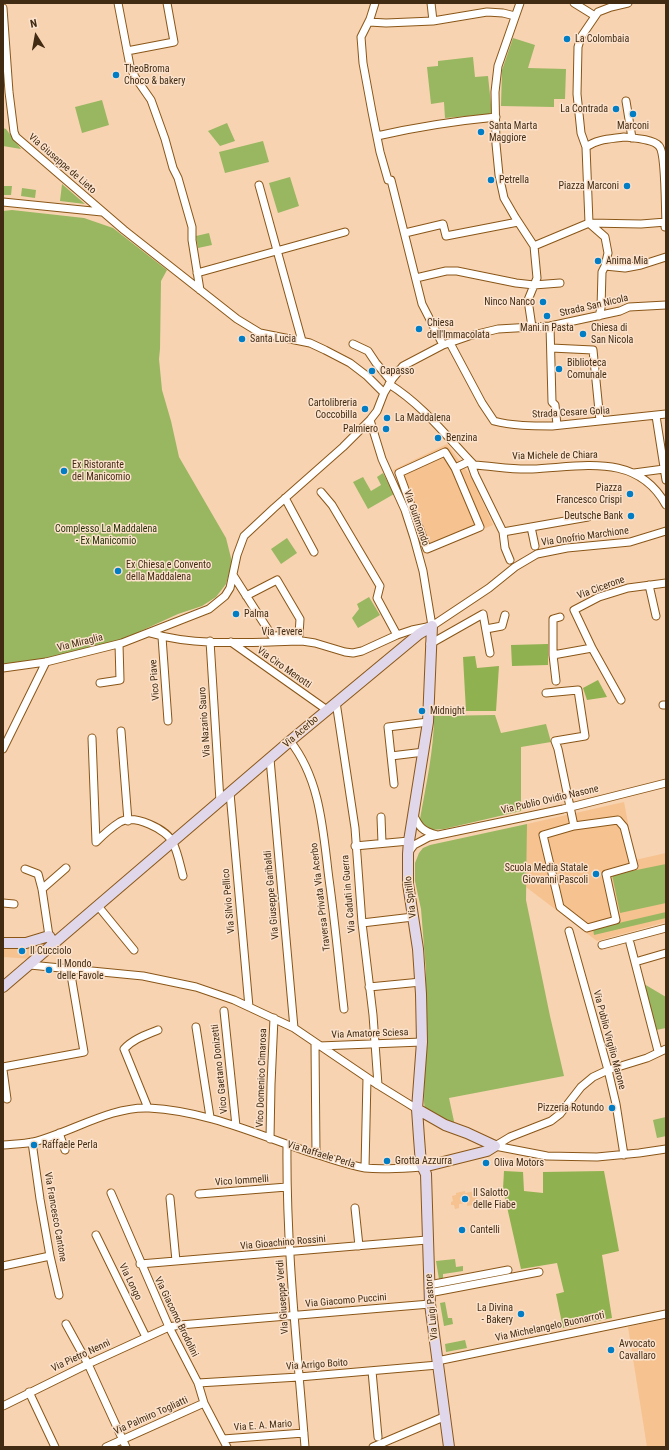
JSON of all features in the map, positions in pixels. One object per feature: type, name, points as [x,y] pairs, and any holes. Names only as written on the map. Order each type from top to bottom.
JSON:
[{"type":"street","points":[[118,3],[130,66],[135,77],[151,100],[165,139],[173,168],[178,178],[192,227],[192,240],[200,290]]},
{"type":"street","points":[[127,51],[174,42],[167,3]]},
{"type":"street","points":[[375,3],[369,22],[361,37],[363,63],[377,136],[388,180],[391,180],[422,304],[447,344]]},
{"type":"street","points":[[431,3],[433,21]]},
{"type":"street","points":[[520,3],[498,66],[495,92],[497,159],[501,188],[509,207],[534,246],[537,278],[528,300],[532,327]]},
{"type":"street","points":[[574,3],[595,16]]},
{"type":"street","points":[[599,316],[601,308],[602,272],[608,253],[605,237],[589,223],[586,147],[583,141],[577,94],[576,57],[580,37],[598,12],[628,3]]},
{"type":"street","name":"Via Giuseppe de Lieto","points":[[3,8],[9,92],[14,132],[16,137],[102,212],[180,275],[238,319],[260,333],[310,343],[350,363],[367,376],[384,393]]},
{"type":"street","points":[[369,22],[386,23],[433,21],[487,12],[503,13],[515,16]]},
{"type":"street","points":[[626,101],[632,138]]},
{"type":"street","points":[[377,136],[417,127],[496,117]]},
{"type":"street","points":[[534,246],[589,223],[666,226],[663,146],[654,142],[624,137],[598,141],[591,143],[586,147]]},
{"type":"street","points":[[258,185],[278,251],[302,341]]},
{"type":"street","points":[[3,202],[102,212]]},
{"type":"street","points":[[405,234],[443,224],[446,236],[518,222]]},
{"type":"street","points":[[197,273],[345,232]]},
{"type":"street","points":[[605,266],[625,268],[641,265],[666,257]]},
{"type":"street","points":[[416,278],[446,271],[457,271],[516,283],[534,285],[560,283]]},
{"type":"street","name":"Strada San Nicola","points":[[370,420],[378,411],[384,393],[390,382],[403,366],[447,344],[469,336],[498,329],[550,326],[620,311],[629,307],[666,305]]},
{"type":"street","points":[[550,326],[552,402],[555,405],[557,425]]},
{"type":"street","points":[[353,344],[368,351],[390,382],[410,398],[450,438],[470,461],[475,475],[503,532],[504,548],[510,560]]},
{"type":"street","name":"Strada Cesare Golia","points":[[447,344],[494,421],[539,426],[572,425],[666,414]]},
{"type":"street","points":[[551,348],[593,350],[600,421]]},
{"type":"street","points":[[656,416],[666,480]]},
{"type":"street","name":"Via Miraglia","points":[[3,749],[46,662],[119,644],[210,609],[227,593],[233,574],[236,556],[244,536],[343,447],[370,420]]},
{"type":"street","name":"Via Guitmondo","points":[[370,420],[382,459],[405,510],[414,538],[422,571],[432,626]]},
{"type":"street","points":[[445,452],[455,468],[480,527],[427,549],[398,473],[445,452]]},
{"type":"street","points":[[455,468],[470,461]]},
{"type":"street","name":"Via Michele de Chiara","points":[[470,461],[474,465],[530,469],[603,466],[620,468],[634,473]]},
{"type":"street","points":[[634,473],[664,469]]},
{"type":"street","points":[[634,473],[660,493],[666,505]]},
{"type":"street","points":[[321,492],[332,505],[380,586],[377,598],[397,635]]},
{"type":"street","points":[[285,498],[314,552]]},
{"type":"street","points":[[503,532],[588,517]]},
{"type":"street","points":[[531,527],[535,546]]},
{"type":"street","name":"Via Onofrio Marchione","points":[[432,626],[489,588],[515,567],[537,554],[568,548],[630,542],[666,531]]},
{"type":"street","points":[[233,574],[246,596],[272,636],[299,635],[300,620],[277,580],[246,596]]},
{"type":"street","name":"Via Cicerone","points":[[620,700],[592,648],[574,610],[599,597],[621,590],[666,583]]},
{"type":"street","points":[[649,585],[656,616]]},
{"type":"street","points":[[430,644],[483,614],[490,653]]},
{"type":"street","points":[[486,631],[502,626],[506,615]]},
{"type":"street","points":[[556,681],[552,655],[552,619],[560,616]]},
{"type":"street","name":"Via Tevere","points":[[150,633],[162,637],[210,641],[302,641],[353,653],[362,651],[397,635],[417,628],[432,626]]},
{"type":"street","name":"Via Spitillo","points":[[423,1167],[421,1160],[417,1109],[422,1042],[421,982],[418,949],[408,884],[408,854],[428,722],[430,644],[432,626]]},
{"type":"street","name":"Via Acerbo","points":[[3,987],[30,965],[52,940],[98,906],[336,702],[419,634],[432,626]]},
{"type":"street","points":[[486,631],[503,630]]},
{"type":"street","name":"Vico Piave","points":[[162,637],[168,721]]},
{"type":"street","name":"Via Nazario Sauro","points":[[210,641],[220,801]]},
{"type":"street","name":"Via Ciro Menotti","points":[[231,642],[327,710]]},
{"type":"street","name":"Via Miraglia","points":[[100,683],[120,680],[119,644]]},
{"type":"street","points":[[552,655],[592,648]]},
{"type":"street","points":[[3,668],[46,662]]},
{"type":"street","points":[[546,693],[578,690],[585,736],[555,741],[574,826]]},
{"type":"street","name":"Via Caduti in Guerra","points":[[336,702],[355,828],[355,846],[362,923],[376,1043],[378,1085]]},
{"type":"street","points":[[394,784],[388,728],[428,722]]},
{"type":"street","points":[[121,731],[128,821]]},
{"type":"street","points":[[92,738],[96,842],[120,822],[128,821],[150,823],[163,831],[173,842],[183,876]]},
{"type":"street","name":"Traversa Privata Via Acerbo","points":[[290,741],[297,749],[306,765],[319,805],[334,912],[344,1009]]},
{"type":"street","points":[[391,756],[424,752]]},
{"type":"street","name":"Via Giuseppe Garibaldi","points":[[270,759],[294,1028]]},
{"type":"street","name":"Via Publio Ovidio Nasone","points":[[408,854],[414,845],[420,841],[439,835],[570,807],[666,783]]},
{"type":"street","name":"Via Silvio Pellico","points":[[230,793],[249,1007]]},
{"type":"street","points":[[413,814],[420,827],[426,832],[439,835]]},
{"type":"street","points":[[381,817],[382,843]]},
{"type":"street","points":[[618,820],[624,827],[634,866],[606,874],[616,920],[587,928],[560,907],[543,834],[574,826],[618,820]]},
{"type":"street","points":[[355,846],[409,841]]},
{"type":"street","points":[[42,889],[66,868]]},
{"type":"street","points":[[3,943],[26,943],[52,940],[38,874],[25,869]]},
{"type":"street","points":[[3,903],[14,904]]},
{"type":"street","points":[[98,906],[134,950]]},
{"type":"street","points":[[362,923],[413,917]]},
{"type":"street","points":[[602,945],[666,928]]},
{"type":"street","name":"Via Publio Virgilio Marone","points":[[569,931],[608,1070],[616,1104],[624,1155]]},
{"type":"street","points":[[630,942],[658,1051]]},
{"type":"street","points":[[635,962],[666,953]]},
{"type":"street","points":[[30,965],[143,976],[196,986],[234,1000],[294,1028],[378,1085],[417,1109],[445,1124],[495,1146],[547,1156],[597,1157],[666,1149]]},
{"type":"street","points":[[7,1099],[3,1068],[84,1052],[70,969]]},
{"type":"street","points":[[369,987],[421,982]]},
{"type":"street","name":"Vico Gaetano Donizetti","points":[[224,1011],[236,1126]]},
{"type":"street","name":"Vico Domenico Cimarosa","points":[[270,1139],[274,1018]]},
{"type":"street","points":[[196,1027],[210,1117]]},
{"type":"street","points":[[148,1108],[124,1049],[129,1043],[158,1030]]},
{"type":"street","name":"Via Amatore Sciesa","points":[[317,1044],[422,1042]]},
{"type":"street","points":[[316,1154],[317,1044]]},
{"type":"street","points":[[495,1146],[510,1137],[551,1121],[560,1114],[581,1087],[593,1077],[608,1070],[647,1058],[658,1051],[666,1049]]},
{"type":"street","points":[[365,1168],[368,1078]]},
{"type":"street","name":"Via Raffaele Perla","points":[[3,1145],[32,1142],[104,1116],[133,1108],[148,1108],[179,1111],[210,1117],[287,1145],[365,1168],[423,1167],[487,1151],[495,1146]]},
{"type":"street","points":[[59,1133],[65,1150]]},
{"type":"street","name":"Via Francesco Cantone","points":[[32,1142],[50,1256],[59,1295]]},
{"type":"street","name":"Via Giuseppe Verdi","points":[[287,1145],[289,1252],[305,1447]]},
{"type":"street","name":"Via Luigi Pastore","points":[[423,1167],[426,1174],[430,1304],[449,1447]]},
{"type":"street","name":"Vico Iommelli","points":[[198,1194],[287,1187]]},
{"type":"street","name":"Via Giacomo Brodolini","points":[[111,1193],[140,1264],[169,1328],[198,1383],[204,1403],[227,1447]]},
{"type":"street","points":[[170,1198],[176,1261]]},
{"type":"street","points":[[355,1208],[359,1246]]},
{"type":"street","name":"Via Longo","points":[[96,1235],[146,1337]]},
{"type":"street","name":"Via Gioachino Rossini","points":[[140,1264],[428,1240]]},
{"type":"street","points":[[3,1266],[50,1256]]},
{"type":"street","points":[[429,1289],[508,1270]]},
{"type":"street","points":[[429,1289],[540,1272]]},
{"type":"street","name":"Via Giacomo Puccini","points":[[169,1328],[180,1325],[430,1304]]},
{"type":"street","name":"Via Michelangelo Buonarroti","points":[[438,1363],[666,1314]]},
{"type":"street","points":[[66,1324],[88,1364],[126,1447]]},
{"type":"street","name":"Via Pietro Nenni","points":[[3,1406],[88,1364],[169,1328]]},
{"type":"street","name":"Via Arrigo Boito","points":[[198,1383],[372,1371],[438,1363]]},
{"type":"street","points":[[372,1371],[378,1437]]},
{"type":"street","points":[[29,1392],[55,1447]]},
{"type":"street","name":"Via Palmiro Togliatti","points":[[106,1447],[204,1403]]},
{"type":"street","points":[[373,1447],[446,1416]]},
{"type":"street","name":"Via E. A. Mario","points":[[223,1439],[304,1433]]},
{"type":"shaded area","points":[[447,444],[472,478],[493,525],[424,554],[410,512],[393,470]]},
{"type":"shaded area","name":"Scuola Media Statale Giovanni Pascoli","points":[[624,802],[635,860],[666,853],[666,922],[597,941],[526,887],[527,824]]},
{"type":"shaded area","name":"Il Cucciolo","points":[[47,940],[49,945],[33,959],[3,957],[3,946]]},
{"type":"shaded area","name":"Il Salotto delle Fiabe","points":[[465,1191],[465,1193],[476,1191],[479,1204],[467,1206],[467,1203],[459,1204],[459,1208],[455,1209],[454,1205],[451,1205],[451,1202],[453,1201],[452,1196],[456,1195],[456,1193]]},
{"type":"shaded area","points":[[665,1319],[666,1447],[647,1447],[628,1327]]},
{"type":"green space","points":[[513,38],[535,45],[528,68],[566,69],[565,99],[554,99],[554,107],[501,106],[502,70]]},
{"type":"green space","points":[[473,57],[475,77],[488,76],[492,114],[445,118],[444,102],[431,104],[427,67],[438,66],[438,61]]},
{"type":"green space","points":[[102,100],[109,125],[82,133],[75,107]]},
{"type":"green space","points":[[227,123],[235,141],[220,146],[208,131]]},
{"type":"green space","points":[[3,128],[6,129],[21,149],[3,146]]},
{"type":"green space","points":[[263,141],[269,162],[225,173],[219,152]]},
{"type":"green space","points":[[290,177],[299,206],[278,213],[269,183]]},
{"type":"green space","points":[[62,184],[85,204],[60,201]]},
{"type":"green space","points":[[3,186],[12,186],[11,195],[3,195]]},
{"type":"green space","points":[[22,188],[36,190],[35,198],[21,196]]},
{"type":"green space","name":"Complesso La Maddalena - Ex Manicomio","points":[[12,210],[84,218],[113,228],[167,270],[161,281],[159,359],[162,390],[179,457],[226,538],[232,562],[226,584],[216,597],[202,606],[178,614],[119,641],[53,658],[3,665],[3,211]]},
{"type":"green space","points":[[209,233],[212,245],[198,248],[196,236]]},
{"type":"green space","points":[[383,473],[394,494],[368,509],[353,482],[363,477],[371,491],[381,485],[377,477]]},
{"type":"green space","points":[[287,538],[297,553],[281,564],[271,549]]},
{"type":"green space","points":[[369,597],[380,615],[358,628],[352,618],[359,609],[357,604]]},
{"type":"green space","points":[[548,644],[548,665],[512,666],[511,645]]},
{"type":"green space","points":[[475,656],[477,668],[499,666],[496,711],[466,711],[463,657]]},
{"type":"green space","points":[[598,680],[607,697],[587,700],[583,688]]},
{"type":"green space","points":[[495,715],[501,733],[546,724],[551,742],[521,747],[521,811],[444,829],[431,830],[422,823],[420,819],[431,755],[434,716]]},
{"type":"green space","points":[[527,824],[526,900],[564,1076],[449,1098],[455,1126],[425,1111],[426,971],[421,909],[415,881],[415,863],[423,848],[430,845]]},
{"type":"green space","points":[[666,864],[666,903],[620,913],[612,875]]},
{"type":"green space","points":[[666,912],[666,918],[594,935],[593,929]]},
{"type":"green space","points":[[644,984],[666,997],[666,1028],[656,1030]]},
{"type":"green space","points":[[666,1117],[666,1136],[657,1138],[653,1120]]},
{"type":"green space","points":[[504,1171],[523,1172],[524,1191],[543,1193],[543,1172],[604,1171],[619,1251],[602,1255],[612,1318],[563,1328],[556,1294],[564,1292],[557,1263],[521,1269],[503,1189]]},
{"type":"green space","points":[[455,1259],[456,1267],[463,1266],[463,1271],[443,1274],[443,1278],[439,1279],[436,1261]]},
{"type":"green space","points":[[445,1302],[448,1318],[452,1318],[453,1324],[444,1326],[440,1303]]},
{"type":"green space","points":[[465,1340],[467,1348],[446,1352],[445,1344]]},
{"type":"place","name":"La Colombaia","points":[[567,39]]},
{"type":"place","name":"TheoBroma Choco & bakery","points":[[116,75]]},
{"type":"place","name":"La Contrada","points":[[616,109]]},
{"type":"place","name":"Marconi","points":[[633,114]]},
{"type":"place","name":"Santa Marta Maggiore","points":[[481,132]]},
{"type":"place","name":"Petrella","points":[[491,180]]},
{"type":"place","name":"Piazza Marconi","points":[[627,186]]},
{"type":"place","name":"Anima Mia","points":[[598,261]]},
{"type":"place","name":"Ninco Nanco","points":[[543,302]]},
{"type":"place","name":"Mani in Pasta","points":[[547,316]]},
{"type":"place","name":"Chiesa dell'Immacolata","points":[[419,329]]},
{"type":"place","name":"Chiesa di San Nicola","points":[[583,334]]},
{"type":"place","name":"Santa Lucia","points":[[242,339]]},
{"type":"place","name":"Biblioteca Comunale","points":[[559,369]]},
{"type":"place","name":"Capasso","points":[[372,371]]},
{"type":"place","name":"Cartolibreria Coccobilla","points":[[365,409]]},
{"type":"place","name":"La Maddalena","points":[[387,418]]},
{"type":"place","name":"Palmiero","points":[[386,429]]},
{"type":"place","name":"Benzina","points":[[438,438]]},
{"type":"place","name":"Ex Ristorante del Manicomio","points":[[64,471]]},
{"type":"place","name":"Piazza Francesco Crispi","points":[[630,494]]},
{"type":"place","name":"Deutsche Bank","points":[[631,516]]},
{"type":"place","name":"Ex Chiesa e Convento della Maddalena","points":[[118,571]]},
{"type":"place","name":"Palma","points":[[236,614]]},
{"type":"place","name":"Midnight","points":[[422,711]]},
{"type":"place","name":"Scuola Media Statale Giovanni Pascoli","points":[[596,874]]},
{"type":"place","name":"Il Cucciolo","points":[[22,951]]},
{"type":"place","name":"Il Mondo delle Favole","points":[[49,970]]},
{"type":"place","name":"Pizzeria Rotundo","points":[[612,1108]]},
{"type":"place","name":"Raffaele Perla","points":[[34,1145]]},
{"type":"place","name":"Grotta Azzurra","points":[[387,1161]]},
{"type":"place","name":"Oliva Motors","points":[[486,1163]]},
{"type":"place","name":"Il Salotto delle Fiabe","points":[[465,1199]]},
{"type":"place","name":"Cantelli","points":[[462,1230]]},
{"type":"place","name":"La Divina - Bakery","points":[[521,1314]]},
{"type":"place","name":"Avvocato Cavallaro","points":[[611,1350]]}]
